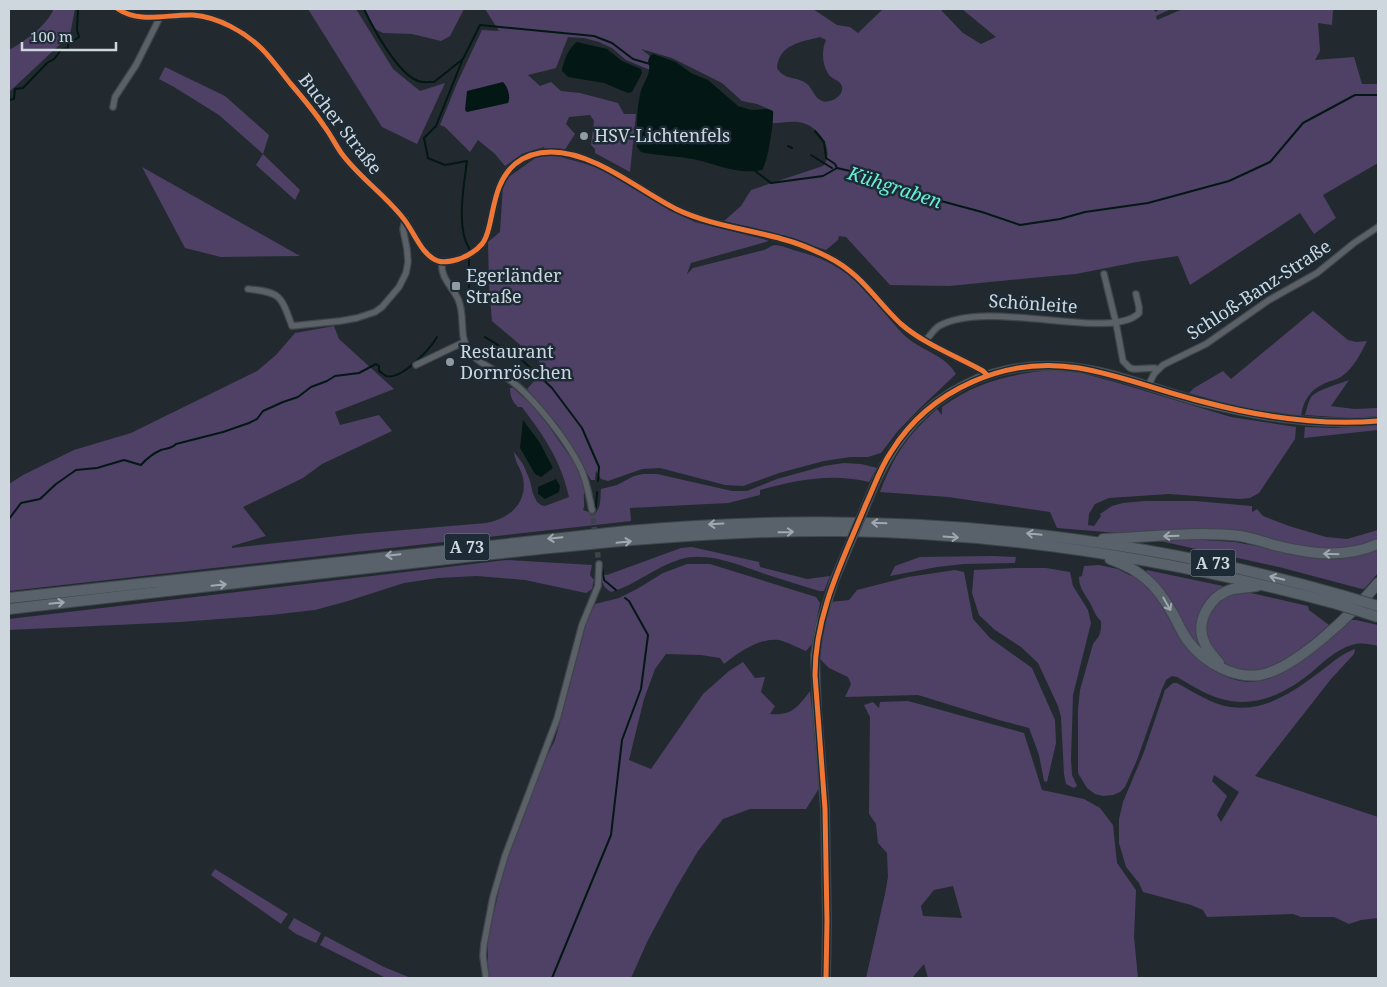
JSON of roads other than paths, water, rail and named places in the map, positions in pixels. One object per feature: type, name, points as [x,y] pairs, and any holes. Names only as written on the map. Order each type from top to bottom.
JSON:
[{"type":"highway","name":"A 73","points":[[9,598],[643,529],[721,523],[841,522],[928,525],[1083,539],[1214,563],[1266,575],[1339,600],[1378,617]]},
{"type":"highway","name":"A 73","points":[[9,609],[472,557],[662,538],[723,534],[840,531],[1013,542],[1085,550],[1378,606]]},
{"type":"highway","points":[[1083,539],[1234,536],[1303,552],[1336,554],[1364,550],[1378,544]]},
{"type":"highway","points":[[1085,550],[1130,567],[1150,581],[1160,593],[1193,647],[1205,658],[1222,668],[1236,674],[1249,676],[1262,675],[1286,664],[1328,632],[1378,583]]},
{"type":"highway","points":[[1222,668],[1208,650],[1202,636],[1202,620],[1205,612],[1217,597],[1224,593],[1264,585]]},
{"type":"street","name":"Bucher Straße","points":[[118,9],[134,16],[160,17],[180,15],[207,18],[233,28],[256,44],[268,56],[317,117],[350,164],[405,220],[433,259],[442,262]]},
{"type":"street","points":[[113,106],[115,97],[136,65],[160,17]]},
{"type":"street","points":[[592,510],[584,478],[575,459],[557,431],[518,387],[476,358],[467,349],[464,342],[461,306],[442,275],[442,262],[451,261],[472,253],[484,241],[498,188],[506,174],[519,161],[533,155],[548,152],[568,154],[601,167],[686,214],[784,239],[809,248],[846,267],[863,281],[901,324],[914,334],[983,370],[987,375]]},
{"type":"street","points":[[248,289],[276,294],[287,312],[292,326],[340,321],[375,312],[389,300],[405,277],[408,262],[403,229],[405,220]]},
{"type":"street","name":"Schloß-Banz-Straße","points":[[1156,372],[1163,365],[1206,344],[1269,300],[1317,273],[1354,243],[1378,227]]},
{"type":"street","points":[[1104,274],[1123,361],[1130,368],[1134,369],[1155,368],[1156,372],[1148,386]]},
{"type":"street","name":"Schönleite","points":[[926,340],[937,327],[975,316],[1001,316],[1082,323],[1116,323],[1136,317],[1139,313],[1136,294]]},
{"type":"street","points":[[416,365],[464,342]]},
{"type":"street","points":[[826,978],[825,810],[816,710],[815,656],[820,625],[834,581],[877,479],[890,453],[918,418],[950,392],[987,375],[1035,366],[1058,366],[1097,371],[1203,402],[1260,415],[1317,422],[1378,421]]},
{"type":"street","points":[[486,978],[483,956],[484,944],[493,897],[505,856],[557,719],[580,632],[598,586],[599,564]]},
{"type":"waterway","points":[[9,100],[14,99],[15,89],[23,88],[62,49],[68,48],[68,44],[79,37],[77,30],[78,9]]},
{"type":"waterway","name":"Kühgraben","points":[[364,9],[394,60],[410,76],[421,82],[434,82],[463,59],[480,25],[594,36],[612,43],[633,59],[650,64]]},
{"type":"waterway","points":[[462,61],[436,126],[424,138],[428,158],[445,165],[467,161],[462,218],[465,239],[469,248],[469,291]]},
{"type":"waterway","name":"Kühgraben","points":[[754,170],[771,183],[823,176],[837,168],[859,173],[896,189],[982,212],[1020,225],[1060,219],[1085,212],[1148,203],[1229,181],[1270,162],[1303,123],[1355,95],[1378,95]]},
{"type":"waterway","points":[[815,131],[824,142],[826,158],[835,164],[837,168]]},
{"type":"waterway","points":[[788,146],[792,148]]},
{"type":"waterway","points":[[811,155],[832,168]]},
{"type":"waterway","points":[[9,519],[21,503],[40,499],[56,484],[76,470],[97,468],[124,460],[141,465],[155,453],[171,448],[176,444],[249,423],[257,419],[263,411],[298,397],[311,387],[335,376],[359,373],[376,364],[379,366],[380,372],[386,376],[392,376],[407,369],[428,349],[437,337]]},
{"type":"waterway","points":[[485,337],[523,361],[552,388],[582,428],[599,467],[598,481]]},
{"type":"waterway","points":[[596,507],[597,492]]},
{"type":"waterway","points":[[601,561],[604,580],[616,590]]},
{"type":"waterway","points":[[552,978],[611,835],[622,740],[641,689],[648,635],[629,601],[625,598]]},
{"type":"tunnel","points":[[592,510],[599,564]]},
{"type":"place","name":"HSV-Lichtenfels","points":[[584,136]]},
{"type":"place","name":"Egerländer Straße","points":[[456,286]]},
{"type":"place","name":"Restaurant Dornröschen","points":[[450,362]]}]
